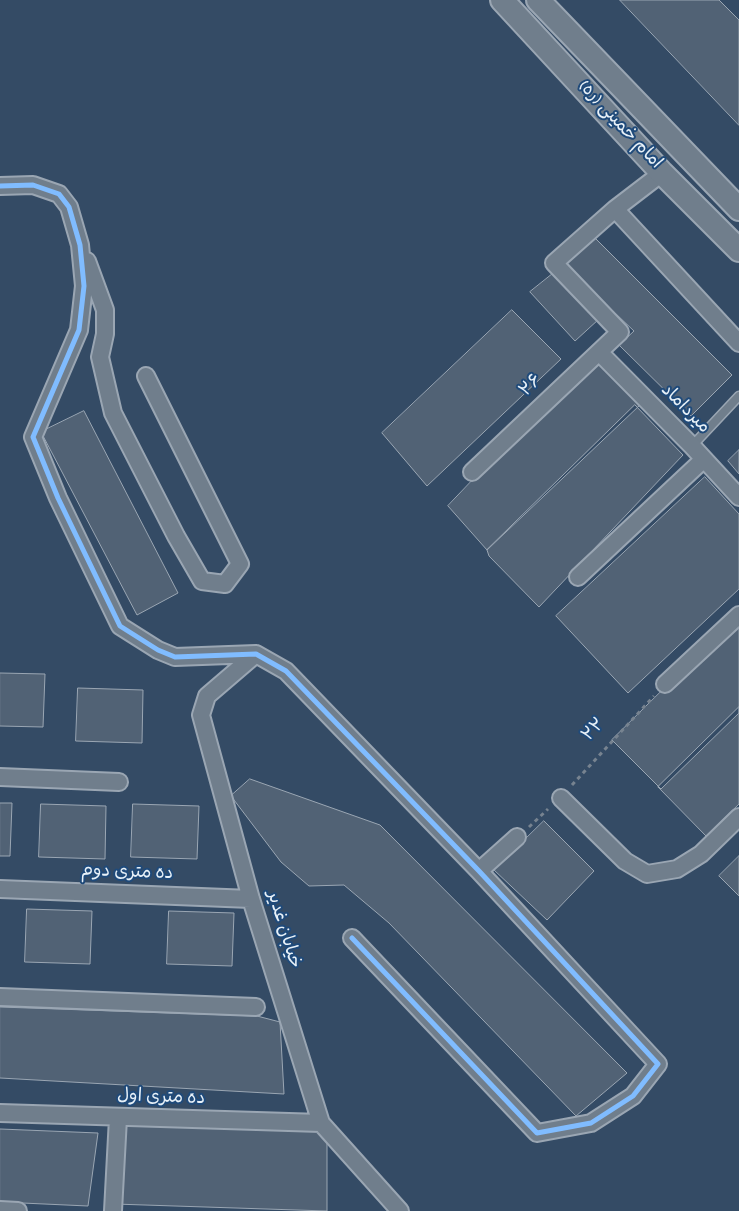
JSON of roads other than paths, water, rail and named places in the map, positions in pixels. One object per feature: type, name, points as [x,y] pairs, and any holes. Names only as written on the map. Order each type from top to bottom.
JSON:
[{"type":"main road","name":"امام خمینی (ره)","points":[[502,0],[662,173],[739,250]]},
{"type":"main road","name":"امام خمینی (ره)","points":[[538,0],[739,209]]},
{"type":"street","points":[[662,173],[615,209],[739,343]]},
{"type":"street","points":[[0,186],[33,185],[59,194],[69,207],[80,245],[105,310],[104,334],[100,357],[113,413],[176,536],[202,582],[225,584],[240,564],[146,376]]},
{"type":"street","name":"۲۶","points":[[472,472],[620,332],[554,263],[615,209]]},
{"type":"street","points":[[80,245],[84,286],[79,330],[33,437],[58,498],[120,626],[158,650],[175,657],[234,653],[256,654],[286,671],[479,871],[658,1064],[633,1096],[591,1123],[536,1133],[352,938]]},
{"type":"street","name":"میرداماد","points":[[599,352],[692,446],[739,497]]},
{"type":"street","points":[[578,577],[704,459]]},
{"type":"street","points":[[666,684],[739,616]]},
{"type":"street","name":"خیابان غدیر","points":[[256,654],[207,696],[201,715],[251,899],[322,1123],[400,1211]]},
{"type":"street","points":[[0,777],[119,782]]},
{"type":"street","points":[[561,798],[625,861],[647,874],[677,869],[701,854],[739,817]]},
{"type":"street","points":[[479,871],[517,837]]},
{"type":"street","name":"ده متری دوم","points":[[0,889],[251,899]]},
{"type":"street","points":[[0,997],[256,1007]]},
{"type":"street","name":"ده متری اول","points":[[0,1113],[322,1123]]},
{"type":"street","points":[[114,1211],[118,1118]]},
{"type":"street","points":[[0,1210],[18,1211]]},
{"type":"lane","points":[[692,446],[739,396]]}]
